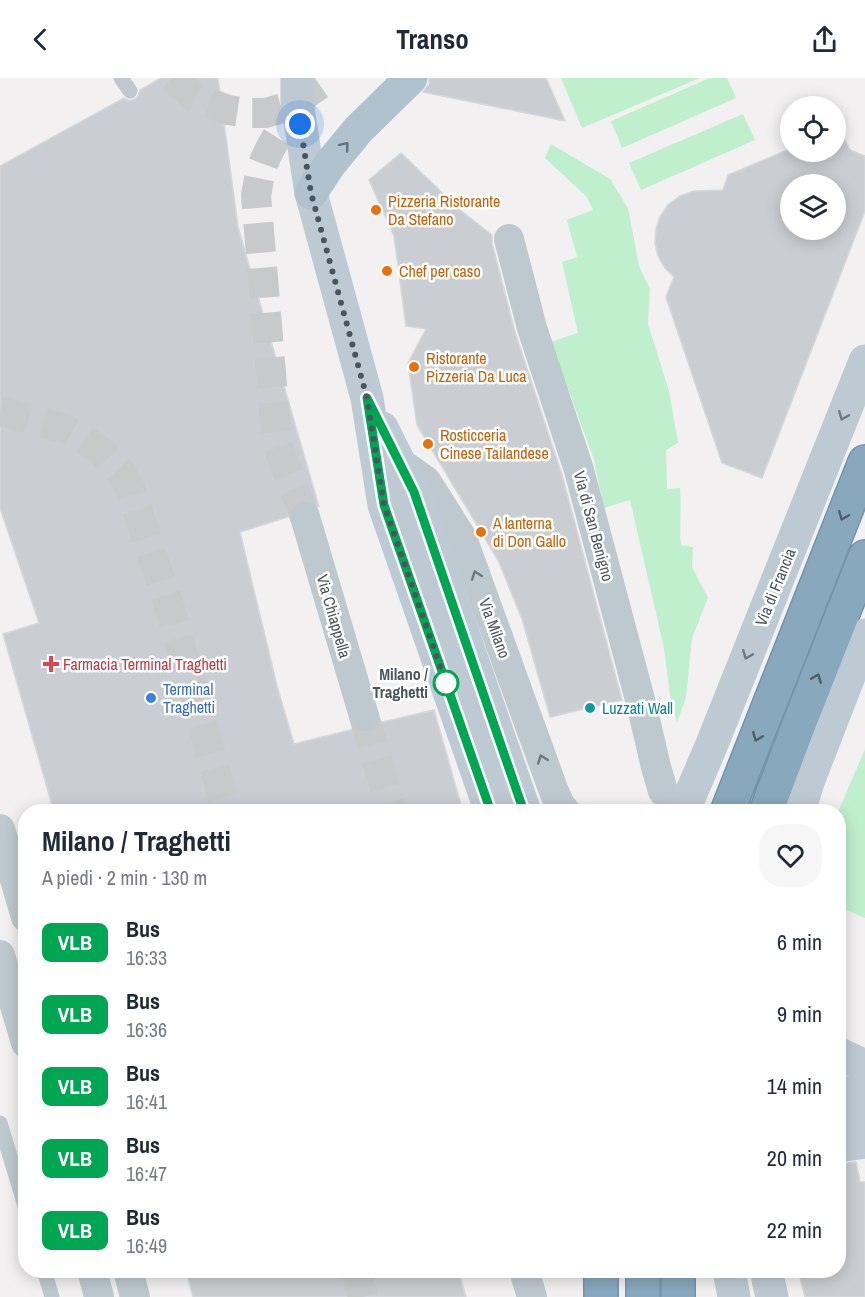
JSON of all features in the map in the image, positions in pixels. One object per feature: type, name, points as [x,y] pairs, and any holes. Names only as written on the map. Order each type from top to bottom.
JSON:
[{"type":"highway","points":[[730,804],[865,462]]},
{"type":"highway","points":[[769,804],[865,557]]},
{"type":"highway","points":[[601,1278],[601,1297]]},
{"type":"highway","points":[[643,1278],[643,1297]]},
{"type":"highway","points":[[678,1278],[678,1297]]},
{"type":"main road","name":"Via Milano","points":[[297,78],[297,100],[311,193],[367,398],[384,505],[488,804]]},
{"type":"main road","points":[[311,193],[330,164],[358,130],[411,78]]},
{"type":"main road","name":"Via di Francia","points":[[685,804],[712,744],[865,362]]},
{"type":"main road","name":"Via Milano","points":[[367,398],[414,492],[522,804]]},
{"type":"main road","points":[[804,796],[865,635]]},
{"type":"main road","points":[[846,1057],[865,1066]]},
{"type":"main road","points":[[846,1093],[865,1095]]},
{"type":"main road","points":[[846,1120],[865,1121]]},
{"type":"main road","points":[[846,1145],[865,1142]]},
{"type":"main road","points":[[688,1278],[692,1297]]},
{"type":"main road","points":[[730,1278],[734,1297]]},
{"type":"main road","points":[[768,1278],[772,1297]]},
{"type":"street","name":"Via di San Benigno","points":[[508,239],[536,339],[579,470],[663,791],[674,804]]},
{"type":"street","name":"Via Milano","points":[[399,462],[426,481],[462,538],[560,804]]},
{"type":"street","name":"Via Chiappella","points":[[305,516],[364,716]]},
{"type":"street","points":[[0,829],[18,890]]},
{"type":"street","points":[[0,955],[18,1016]]},
{"type":"street","points":[[94,1278],[99,1297]]},
{"type":"street","points":[[130,1278],[135,1297]]},
{"type":"street","points":[[526,1278],[532,1297]]},
{"type":"lane","points":[[121,78],[130,91]]},
{"type":"lane","points":[[0,1123],[18,1183]]},
{"type":"lane","points":[[46,1278],[52,1297]]},
{"type":"green space","points":[[561,78],[700,78],[582,128]]},
{"type":"green space","points":[[710,78],[727,78],[736,98],[622,148],[611,121]]},
{"type":"green space","points":[[743,114],[755,140],[641,190],[629,163]]},
{"type":"green space","points":[[551,144],[610,179],[628,208],[639,266],[650,289],[648,324],[669,391],[678,443],[666,450],[667,489],[680,488],[681,545],[693,547],[692,567],[708,598],[692,638],[686,697],[677,723],[670,695],[664,648],[630,500],[604,508],[594,460],[550,342],[578,333],[562,262],[577,257],[567,220],[593,210],[587,197],[545,158]]},
{"type":"green space","points":[[865,749],[865,918],[846,910],[846,804],[841,804]]},
{"type":"building","points":[[161,78],[218,78],[238,227],[319,507],[310,500],[300,501],[292,506],[288,517],[240,532],[277,686],[294,744],[354,729],[361,733],[368,733],[379,723],[434,710],[461,804],[52,804],[3,634],[39,623],[0,508],[0,166],[124,98],[130,101],[135,99],[140,90]]},
{"type":"building","points":[[429,78],[546,78],[565,121],[423,92],[429,84]]},
{"type":"building","points":[[846,142],[850,150],[865,156],[865,211],[762,478],[722,463],[666,297],[674,277],[658,256],[655,243],[660,217],[668,205],[680,196],[694,191],[723,190],[728,175],[780,153],[780,162],[846,162]]},
{"type":"building","points":[[401,153],[460,210],[492,235],[492,243],[515,332],[562,475],[622,700],[550,717],[522,619],[498,560],[417,425],[408,363],[426,329],[406,326],[394,236],[369,180]]},
{"type":"building","points":[[856,1162],[860,1182],[865,1182],[865,1297],[805,1297],[800,1278],[846,1278],[846,1163]]},
{"type":"building","points":[[188,1278],[460,1278],[466,1297],[193,1297]]},
{"type":"tunnel","points":[[172,78],[194,97],[228,110],[248,113],[266,113],[289,106],[329,78]]},
{"type":"tunnel","points":[[305,517],[277,444],[256,195],[262,167],[271,147],[282,128],[309,93]]},
{"type":"tunnel","points":[[0,411],[64,428],[82,438],[101,451],[120,471],[130,488],[170,609],[225,804]]},
{"type":"tunnel","points":[[364,716],[390,804]]},
{"type":"tunnel","points":[[358,1278],[363,1297]]},
{"type":"bus line","name":"VLB","points":[[488,804],[384,505],[367,398],[414,492],[521,804]]},
{"type":"place","name":"Pizzeria Ristorante Da Stefano","points":[[376,210]]},
{"type":"place","name":"Chef per caso","points":[[387,271]]},
{"type":"place","name":"Ristorante Pizzeria Da Luca","points":[[414,367]]},
{"type":"place","name":"Rosticceria Cinese Tailandese","points":[[428,444]]},
{"type":"place","name":"A lanterna di Don Gallo","points":[[481,532]]},
{"type":"place","name":"Farmacia Terminal Traghetti","points":[[51,664]]},
{"type":"place","name":"Milano / Traghetti","points":[[446,683]]},
{"type":"place","name":"Terminal Traghetti","points":[[151,698]]},
{"type":"place","name":"Luzzati Wall","points":[[590,708]]},
{"type":"route","points":[[300,124],[311,193],[367,398],[384,505],[446,683]]}]
